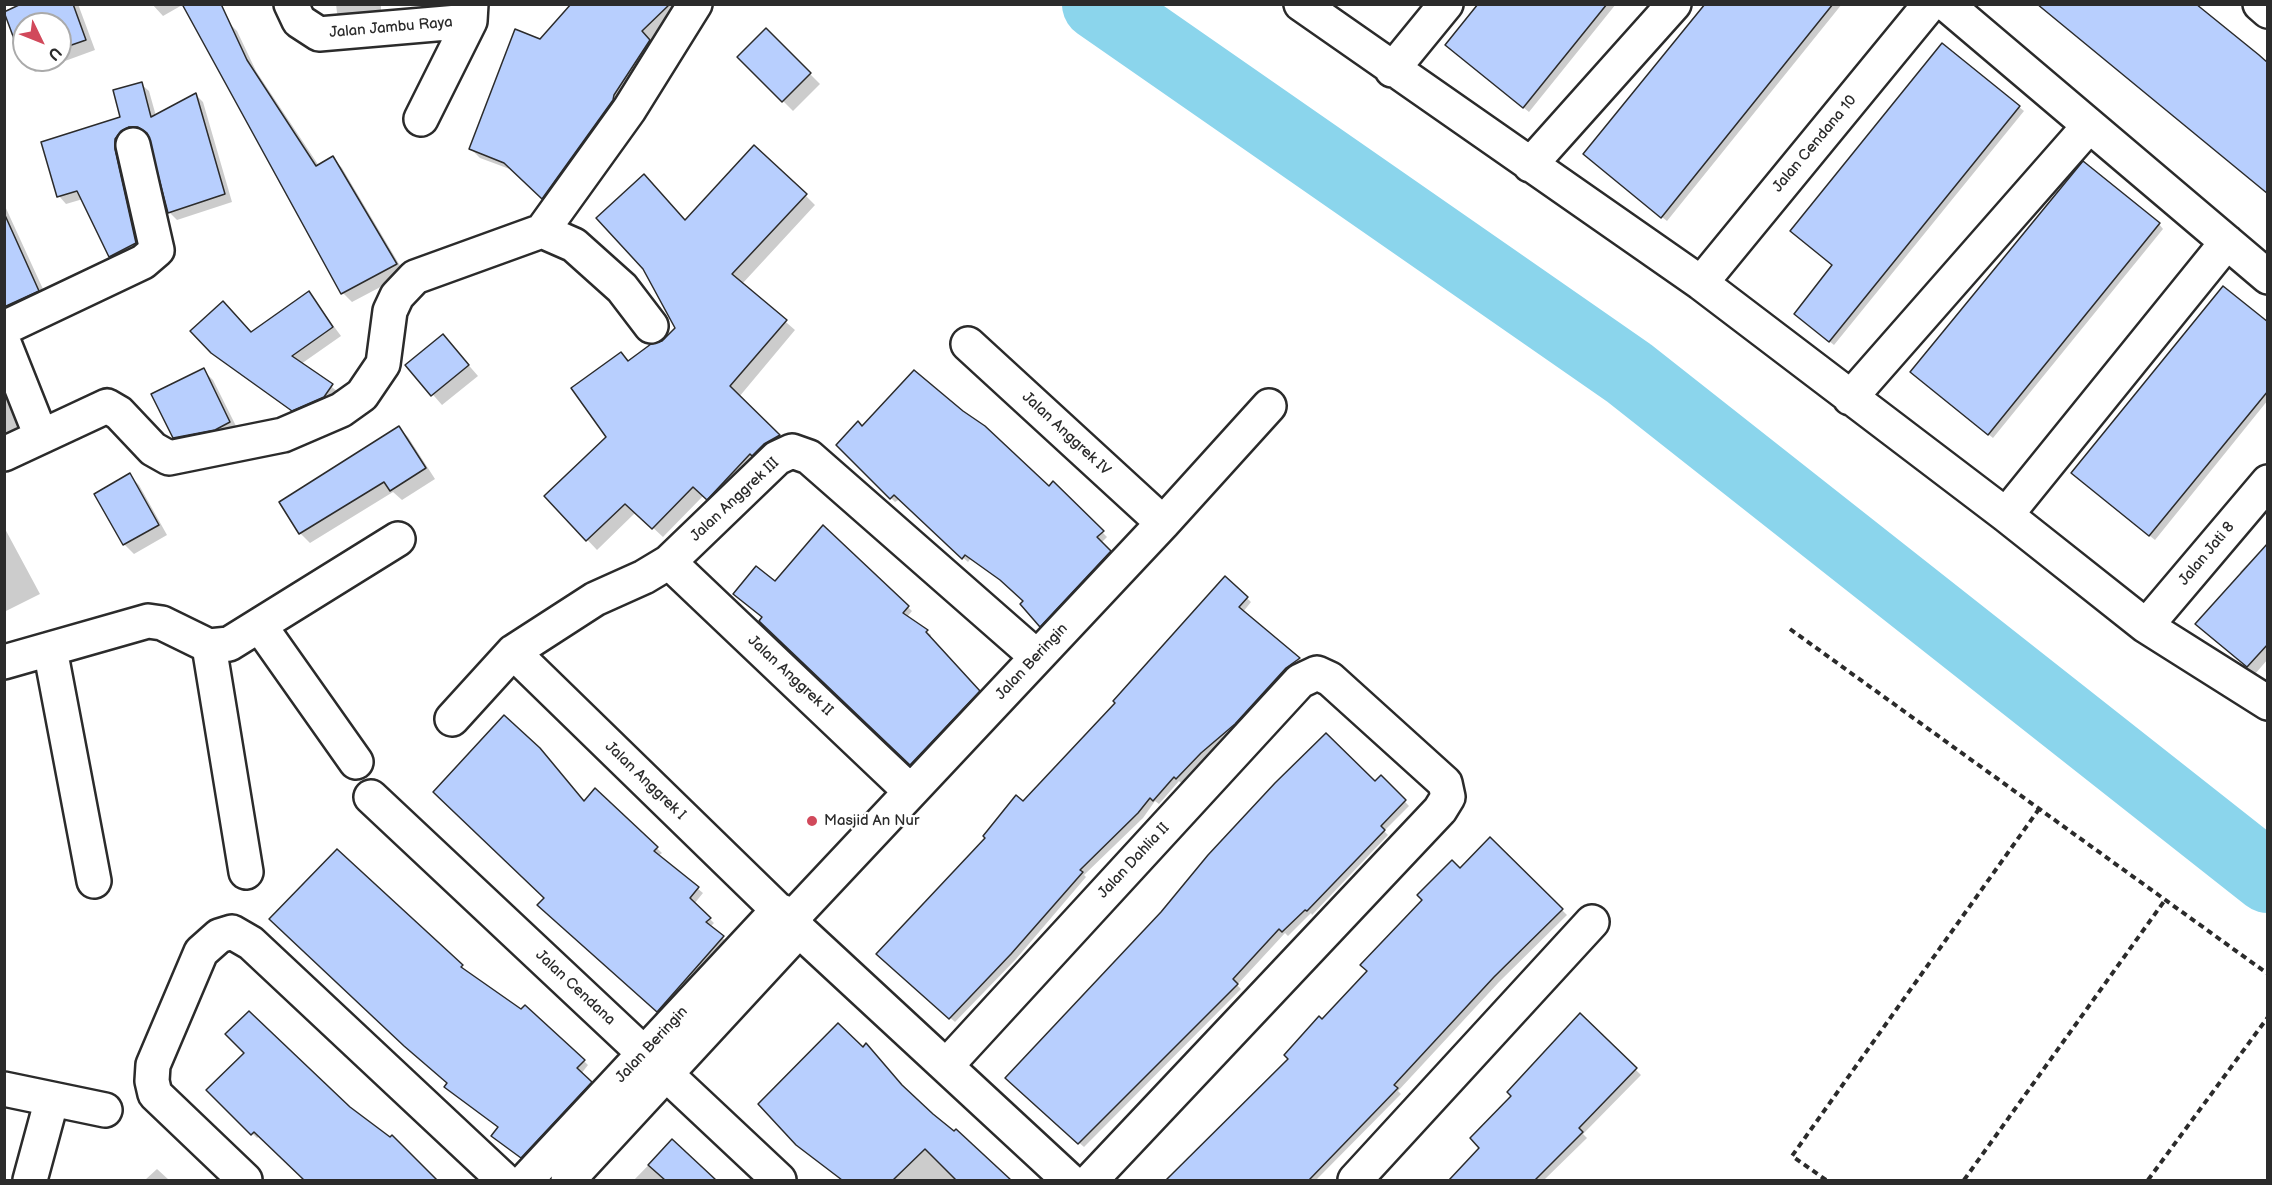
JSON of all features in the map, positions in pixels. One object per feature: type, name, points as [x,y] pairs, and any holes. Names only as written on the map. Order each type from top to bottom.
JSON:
[{"type":"street","name":"Jalan Jambu Raya","points":[[291,4],[299,21],[319,34],[470,13]]},
{"type":"street","points":[[542,231],[629,110],[695,4]]},
{"type":"street","points":[[1300,4],[1701,283],[2006,515],[2146,626],[2268,703]]},
{"type":"street","points":[[1392,70],[1446,4]]},
{"type":"street","points":[[1530,165],[1674,4]]},
{"type":"street","name":"Jalan Cendana 10","points":[[1701,283],[1930,4]]},
{"type":"street","points":[[1946,4],[2268,277]]},
{"type":"street","points":[[2260,4],[2268,11]]},
{"type":"street","points":[[421,119],[470,13]]},
{"type":"street","points":[[1850,398],[2089,126]]},
{"type":"street","points":[[4,328],[143,262],[157,250],[133,145]]},
{"type":"street","points":[[4,454],[107,406],[119,413],[153,449],[169,458],[283,435],[341,410],[362,395],[383,364],[390,311],[397,296],[415,277],[516,238],[542,231],[574,245],[622,288],[651,326]]},
{"type":"street","points":[[2006,515],[2227,242]]},
{"type":"street","points":[[4,343],[41,436]]},
{"type":"street","name":"Jalan Anggrek IV","points":[[968,344],[1163,524]]},
{"type":"street","name":"Jalan Beringin","points":[[526,1180],[656,1064],[1163,524],[1269,406]]},
{"type":"street","name":"Jalan Anggrek III","points":[[452,719],[513,652],[595,599],[644,577],[669,562],[777,459],[792,451],[809,457],[1037,657]]},
{"type":"street","name":"Jalan Jati 8","points":[[2146,626],[2268,482]]},
{"type":"street","points":[[4,662],[148,621],[162,623],[209,646],[229,644],[398,539]]},
{"type":"street","name":"Jalan Anggrek II","points":[[669,562],[910,791]]},
{"type":"street","points":[[260,626],[356,762]]},
{"type":"street","points":[[209,646],[246,872]]},
{"type":"street","points":[[50,649],[94,881]]},
{"type":"street","name":"Jalan Anggrek I","points":[[513,652],[790,919],[1069,1180]]},
{"type":"street","name":"Jalan Dahlia II","points":[[946,1066],[1300,681],[1317,673],[1330,679],[1445,783],[1448,797],[1440,810],[1091,1180]]},
{"type":"street","name":"Jalan Cendana","points":[[371,797],[778,1180]]},
{"type":"street","points":[[1355,1180],[1592,922]]},
{"type":"street","points":[[246,1180],[155,1094],[152,1082],[153,1065],[201,952],[224,933],[232,932],[251,943],[504,1180]]},
{"type":"street","name":"Jalan Beringin","points":[[568,1180],[656,1064]]},
{"type":"street","points":[[4,1089],[105,1110]]},
{"type":"street","points":[[30,1180],[52,1099]]},
{"type":"path","points":[[1790,629],[2268,974]]},
{"type":"path","points":[[1826,1180],[1792,1156],[2039,809]]},
{"type":"path","points":[[1964,1180],[2165,900]]},
{"type":"path","points":[[2148,1180],[2268,1017]]},
{"type":"building","points":[[21,4],[73,4],[86,40],[72,45],[72,12],[12,12],[12,33],[4,12]]},
{"type":"building","points":[[182,4],[221,4],[247,60],[316,166],[333,156],[397,264],[341,294]]},
{"type":"building","points":[[571,4],[670,4],[642,31],[650,40],[613,100],[542,199],[504,163],[469,149],[515,29],[540,39]]},
{"type":"building","points":[[1478,4],[1607,4],[1523,108],[1445,45]]},
{"type":"building","points":[[1705,4],[1833,4],[1661,218],[1583,154]]},
{"type":"building","points":[[2037,4],[2196,4],[2259,55],[2268,63],[2268,194]]},
{"type":"building","points":[[766,28],[811,73],[782,102],[737,57]]},
{"type":"building","points":[[1942,43],[2020,106],[1829,342],[1794,314],[1832,265],[1790,231]]},
{"type":"building","points":[[142,82],[151,117],[196,93],[225,194],[168,213],[147,133],[138,127],[129,127],[121,131],[115,139],[115,149],[136,243],[109,257],[77,191],[57,197],[41,142],[120,117],[113,90]]},
{"type":"building","points":[[754,145],[807,194],[732,274],[787,320],[730,386],[780,435],[764,444],[752,456],[750,454],[707,500],[693,487],[652,529],[625,504],[586,541],[544,496],[606,437],[571,388],[621,352],[628,361],[651,344],[662,341],[675,328],[643,269],[596,218],[644,174],[685,220]]},
{"type":"building","points":[[2083,161],[2160,223],[1988,435],[1910,372]]},
{"type":"building","points":[[4,213],[39,291],[4,307]]},
{"type":"building","points":[[2223,286],[2268,322],[2268,391],[2149,536],[2071,473]]},
{"type":"building","points":[[309,291],[333,327],[292,356],[333,384],[324,397],[292,411],[211,353],[190,331],[223,301],[251,332]]},
{"type":"building","points":[[443,334],[469,365],[431,396],[405,365]]},
{"type":"building","points":[[204,368],[230,422],[215,430],[173,438],[151,394]]},
{"type":"building","points":[[914,370],[963,411],[985,426],[1049,486],[1053,481],[1104,531],[1097,537],[1111,551],[1040,627],[1020,604],[1023,601],[1000,580],[965,555],[962,559],[894,495],[890,499],[836,445],[858,421],[862,426]]},
{"type":"building","points":[[399,426],[426,468],[390,491],[384,482],[299,534],[279,502]]},
{"type":"building","points":[[130,473],[159,525],[123,545],[94,494]]},
{"type":"building","points":[[823,525],[909,606],[903,613],[928,630],[926,632],[980,691],[910,765],[759,621],[762,617],[733,594],[756,566],[775,581]]},
{"type":"building","points":[[2268,543],[2268,644],[2247,667],[2195,624]]},
{"type":"building","points":[[1225,576],[1248,597],[1239,607],[1300,658],[1286,668],[1235,724],[1201,753],[1176,779],[1174,777],[1153,801],[1150,798],[1138,813],[1080,870],[1083,872],[1011,954],[949,1019],[876,954],[985,838],[983,836],[1016,795],[1023,801],[1115,703],[1113,701]]},
{"type":"building","points":[[504,715],[540,748],[584,801],[595,788],[658,847],[654,851],[699,887],[690,898],[711,918],[706,922],[724,936],[657,1012],[537,905],[544,898],[433,792]]},
{"type":"building","points":[[1326,733],[1375,781],[1381,775],[1406,800],[1381,826],[1385,830],[1307,911],[1305,910],[1282,932],[1279,929],[1233,979],[1238,984],[1078,1144],[1005,1078],[1161,912],[1208,855],[1275,783]]},
{"type":"building","points":[[1490,837],[1563,909],[1494,977],[1394,1085],[1398,1088],[1309,1180],[1166,1180],[1288,1059],[1284,1055],[1319,1016],[1322,1019],[1367,971],[1360,965],[1422,900],[1417,895],[1452,860],[1460,868]]},
{"type":"building","points":[[337,849],[463,965],[461,967],[521,1009],[525,1005],[585,1060],[577,1068],[592,1082],[521,1158],[491,1136],[498,1127],[444,1087],[447,1083],[404,1046],[269,919]]},
{"type":"building","points":[[249,1011],[350,1107],[390,1137],[392,1135],[437,1180],[304,1180],[254,1132],[251,1135],[206,1090],[244,1053],[225,1034]]},
{"type":"building","points":[[1580,1013],[1637,1068],[1579,1128],[1583,1132],[1535,1180],[1449,1180],[1479,1148],[1470,1138],[1511,1096],[1507,1092]]},
{"type":"building","points":[[838,1023],[863,1047],[866,1043],[902,1085],[933,1114],[954,1131],[956,1129],[1011,1180],[956,1180],[925,1149],[893,1180],[842,1180],[796,1145],[758,1104]]},
{"type":"building","points":[[672,1139],[716,1180],[665,1180],[648,1165]]},
{"type":"waterway","points":[[1098,4],[1629,373],[2268,877]]},
{"type":"place","name":"Masjid An Nur","points":[[812,821]]}]
